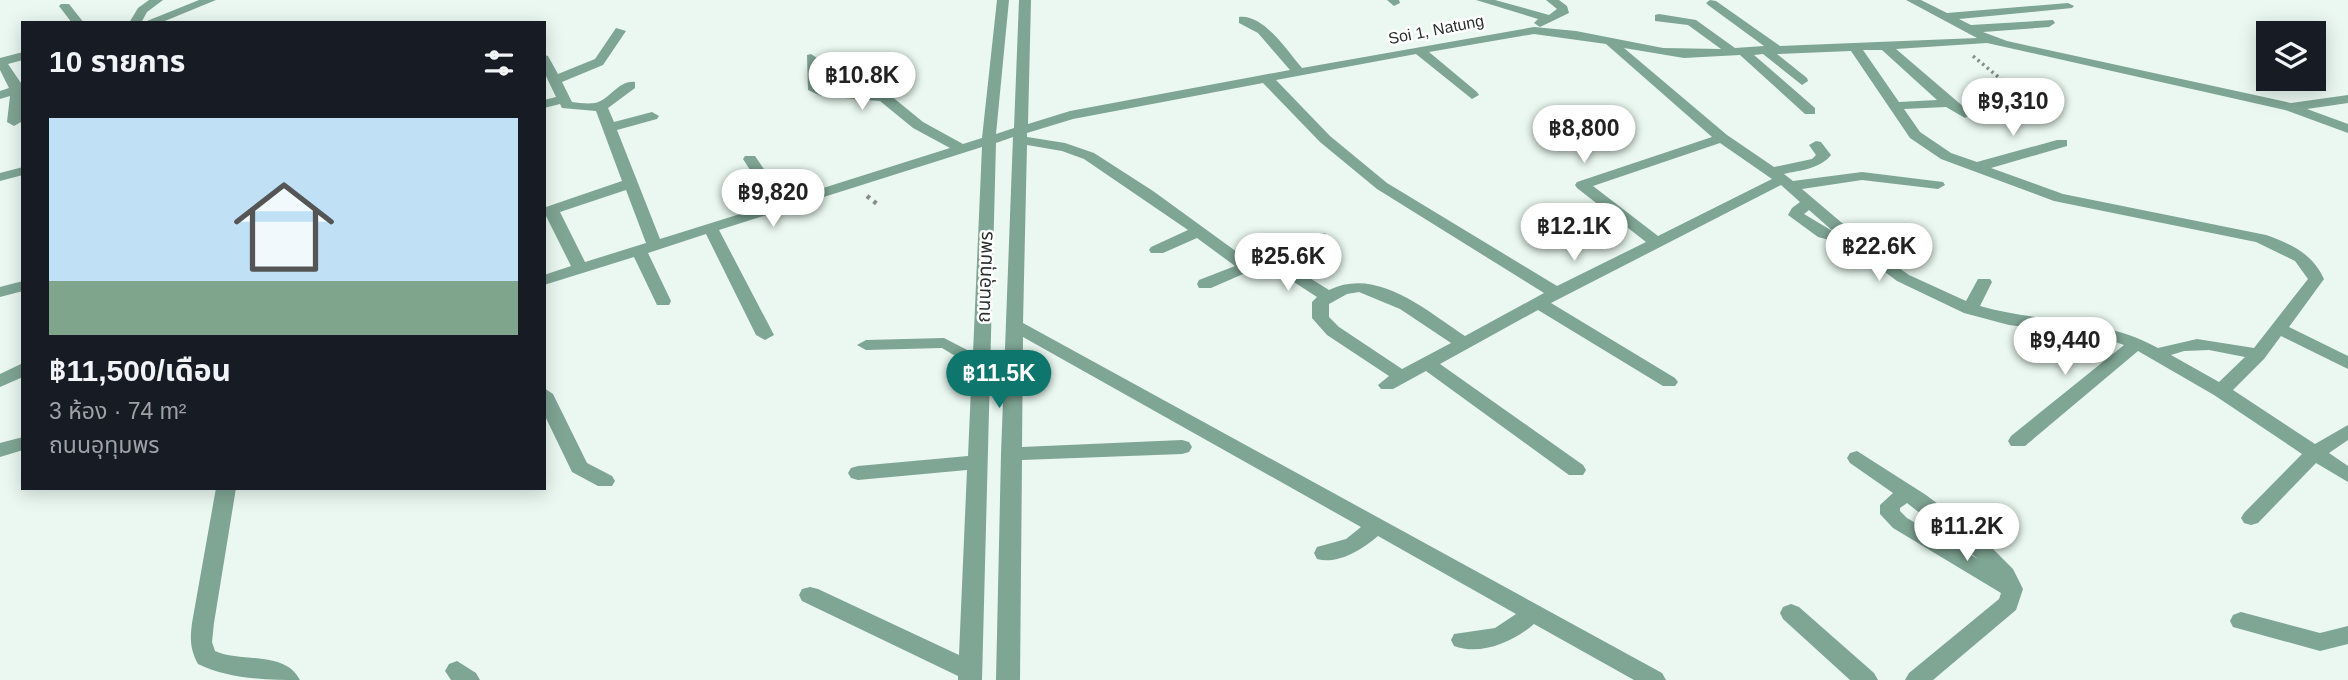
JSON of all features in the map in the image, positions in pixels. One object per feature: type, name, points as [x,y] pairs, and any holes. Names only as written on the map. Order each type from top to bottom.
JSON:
[{"type":"street","points":[[136,21],[142,10],[157,0]]},
{"type":"street","points":[[154,21],[209,0]]},
{"type":"street","name":"ถนนอุทุมพร","points":[[970,676],[989,138],[1003,0]]},
{"type":"street","name":"ถนนอุทุมพร","points":[[1008,680],[1014,325],[1026,0]]},
{"type":"street","points":[[1482,0],[1547,18]]},
{"type":"street","points":[[1532,29],[1547,18],[1563,13],[1563,8],[1552,0]]},
{"type":"street","points":[[1912,0],[1988,39],[2289,107],[2348,130]]},
{"type":"street","points":[[1713,3],[1771,50],[1802,81]]},
{"type":"street","points":[[65,6],[76,21]]},
{"type":"street","points":[[1947,17],[2068,6]]},
{"type":"street","points":[[1659,18],[1685,18],[1696,22],[1810,111]]},
{"type":"street","points":[[1244,20],[1262,30],[1300,73]]},
{"type":"street","points":[[1970,29],[2049,23]]},
{"type":"street","name":"Soi 1, Natung","points":[[546,279],[782,207],[989,138],[1020,134],[1070,115],[1532,29],[1656,52],[1737,52],[1958,43],[1988,39]]},
{"type":"street","points":[[556,80],[599,62],[620,31]]},
{"type":"street","points":[[1611,43],[1722,138],[1781,179],[1903,278],[1970,309],[2009,320],[2103,332],[2137,342],[2221,391],[2348,475]]},
{"type":"street","points":[[1885,46],[1965,114]]},
{"type":"street","points":[[1856,47],[1914,135],[1927,145],[1973,168],[2094,207],[2237,232],[2280,245],[2306,262],[2316,279],[2258,355],[2221,391]]},
{"type":"street","points":[[1419,50],[1472,95]]},
{"type":"street","points":[[12,122],[19,89],[14,78],[0,62],[21,57]]},
{"type":"street","points":[[811,58],[813,87],[821,92],[885,98],[918,125],[960,148]]},
{"type":"street","points":[[546,62],[567,104],[576,107],[601,107],[630,85]]},
{"type":"street","points":[[1267,79],[1325,139],[1382,186],[1556,293]]},
{"type":"street","points":[[0,95],[19,89]]},
{"type":"street","points":[[546,104],[564,99]]},
{"type":"street","points":[[2289,107],[2344,102]]},
{"type":"street","points":[[1895,106],[1949,103]]},
{"type":"street","points":[[601,107],[611,127],[663,300]]},
{"type":"street","points":[[611,127],[652,117]]},
{"type":"street","points":[[1020,134],[1089,156],[1148,194],[1247,267]]},
{"type":"street","points":[[1656,242],[1582,184],[1722,138]]},
{"type":"street","points":[[1973,168],[2062,143]]},
{"type":"street","points":[[1464,343],[1382,292],[1360,287],[1344,289],[1320,302],[1321,318],[1333,331],[1395,381],[1556,293],[1818,162],[1824,155],[1815,145]]},
{"type":"street","points":[[750,159],[782,207]]},
{"type":"street","points":[[0,177],[21,172]]},
{"type":"street","points":[[1781,179],[1891,177],[1938,186]]},
{"type":"street","points":[[581,269],[551,210],[629,184]]},
{"type":"street","points":[[711,229],[765,335]]},
{"type":"street","points":[[1157,250],[1199,231]]},
{"type":"street","points":[[1205,284],[1319,236]]},
{"type":"street","points":[[1267,258],[1329,297]]},
{"type":"street","points":[[0,292],[21,282]]},
{"type":"street","points":[[1970,309],[1984,282]]},
{"type":"street","points":[[1538,303],[1669,382]]},
{"type":"street","points":[[1014,325],[1654,680]]},
{"type":"street","points":[[2280,329],[2348,363]]},
{"type":"street","points":[[2018,441],[2137,342]]},
{"type":"street","points":[[866,345],[944,343],[954,346],[970,361],[981,363]]},
{"type":"street","points":[[2160,353],[2176,346],[2203,344],[2258,355]]},
{"type":"street","points":[[1427,363],[1576,470]]},
{"type":"street","points":[[0,381],[21,370]]},
{"type":"street","points":[[546,398],[579,467],[605,481]]},
{"type":"street","points":[[2251,517],[2315,453],[2348,430]]},
{"type":"street","points":[[1,452],[21,444]]},
{"type":"street","points":[[1011,454],[1182,447]]},
{"type":"street","points":[[1857,458],[1981,547],[2005,573],[2012,589],[2008,604],[1917,680]]},
{"type":"street","points":[[858,473],[978,462]]},
{"type":"street","points":[[226,490],[201,642],[206,657],[229,667],[266,668],[280,673],[288,680]]},
{"type":"street","points":[[1325,553],[1353,545],[1377,526]]},
{"type":"street","points":[[810,595],[970,676]]},
{"type":"street","points":[[1462,640],[1498,638],[1513,630],[1532,613]]},
{"type":"street","points":[[1791,613],[1866,680]]},
{"type":"street","points":[[2241,621],[2320,642],[2348,635]]},
{"type":"path","points":[[1958,43],[2002,80]]}]
